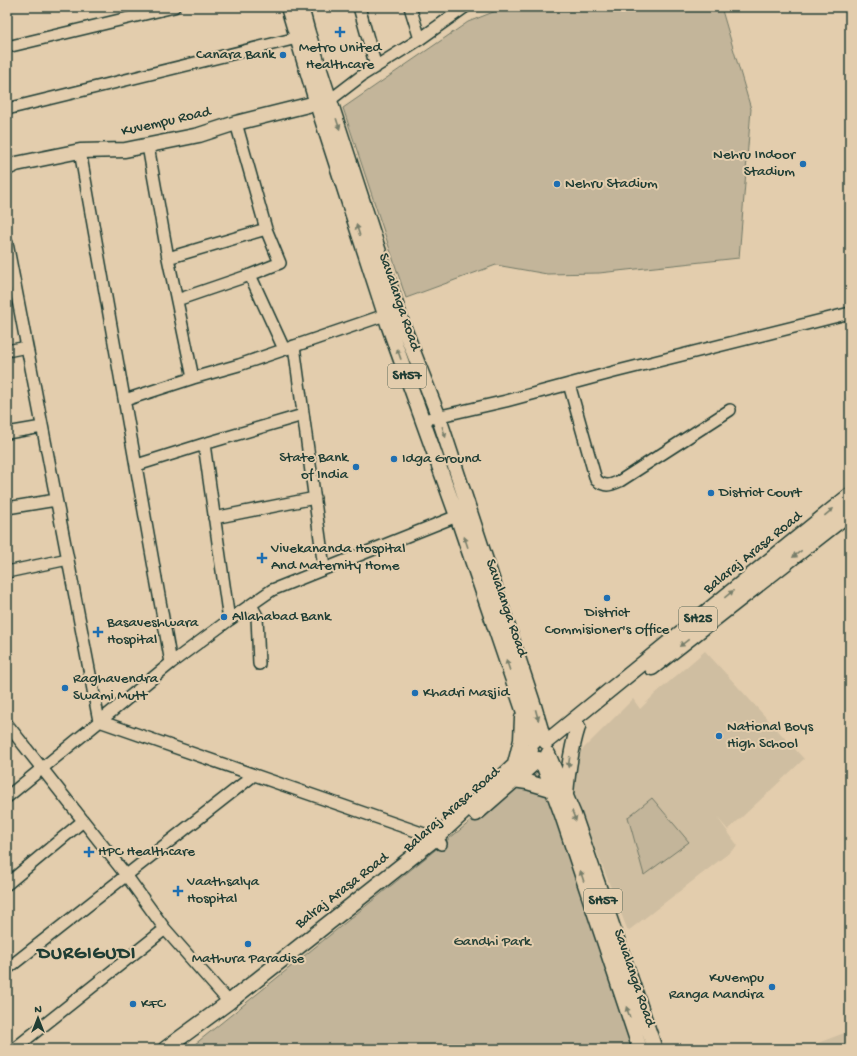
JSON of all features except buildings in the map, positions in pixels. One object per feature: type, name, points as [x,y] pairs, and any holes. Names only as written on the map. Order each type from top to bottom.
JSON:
[{"type":"main road","name":"Savalanga Road","points":[[288,7],[297,38],[324,102],[402,322],[438,415],[534,706],[541,749],[551,789],[562,815],[640,1049]]},
{"type":"main road","name":"Savalanga Road","points":[[301,7],[324,102],[385,315],[457,516],[522,706],[541,749],[566,797],[579,830],[655,1049]]},
{"type":"main road","name":"Kuvempu Road","points":[[7,168],[16,164],[80,151],[125,150],[148,146],[200,135],[236,123],[324,102]]},
{"type":"main road","name":"Balaraj Arasa Road","points":[[178,1049],[233,1008],[514,780],[541,749],[850,495]]},
{"type":"main road","name":"Balaraj Arasa Road","points":[[541,749],[578,727],[850,512]]},
{"type":"main road","points":[[515,764],[523,726],[522,706]]},
{"type":"main road","points":[[566,797],[572,744],[578,727]]},
{"type":"main road","name":"Balraj Arasa Road","points":[[165,1049],[229,1002],[438,841],[515,764],[541,749]]},
{"type":"main road","points":[[514,780],[551,789]]},
{"type":"street","points":[[7,47],[174,7]]},
{"type":"street","points":[[358,7],[376,67]]},
{"type":"street","points":[[410,7],[420,39]]},
{"type":"street","points":[[324,102],[364,74],[420,39],[465,7]]},
{"type":"street","points":[[7,109],[297,38]]},
{"type":"street","points":[[177,300],[280,263],[266,229],[236,123]]},
{"type":"street","points":[[148,146],[168,258],[193,378]]},
{"type":"street","points":[[80,151],[172,663]]},
{"type":"street","points":[[168,258],[266,229]]},
{"type":"street","points":[[7,243],[99,721]]},
{"type":"street","points":[[250,275],[289,348],[303,415],[324,568]]},
{"type":"street","points":[[423,420],[438,415],[506,401],[850,313]]},
{"type":"street","points":[[125,400],[289,348],[385,315]]},
{"type":"street","points":[[7,351],[27,347]]},
{"type":"street","points":[[570,384],[596,480],[602,485],[610,485],[620,481],[730,410]]},
{"type":"street","points":[[137,465],[303,415]]},
{"type":"street","points":[[7,433],[42,427]]},
{"type":"street","points":[[204,444],[229,620]]},
{"type":"street","points":[[214,518],[315,498]]},
{"type":"street","points":[[7,508],[56,500]]},
{"type":"street","points":[[7,797],[172,663],[272,590],[457,516]]},
{"type":"street","points":[[7,572],[68,559]]},
{"type":"street","points":[[251,605],[257,616],[259,664]]},
{"type":"street","points":[[99,721],[438,841]]},
{"type":"street","points":[[7,724],[126,875],[165,929],[229,1002]]},
{"type":"street","points":[[7,969],[254,775]]},
{"type":"street","points":[[7,884],[83,821]]},
{"type":"street","points":[[14,1049],[165,929]]},
{"type":"shaded area","points":[[705,651],[804,759],[728,830],[717,817],[738,846],[628,931],[573,792],[572,760],[633,699],[640,709],[655,694]]},
{"type":"shaded area","points":[[850,1031],[850,1049],[802,1049],[847,1032]]},
{"type":"green space","name":"Nehru Stadium","points":[[506,7],[721,7],[751,109],[739,258],[599,273],[547,274],[496,265],[406,298],[343,108],[468,22]]},
{"type":"green space","name":"Gandhi Park","points":[[544,762],[642,1049],[189,1049]]},
{"type":"green space","points":[[652,798],[689,842],[644,875],[628,817]]},
{"type":"place","name":"Metro United Healthcare","points":[[340,32]]},
{"type":"place","name":"Canara Bank","points":[[283,55]]},
{"type":"place","name":"Nehru Indoor Stadium","points":[[803,164]]},
{"type":"place","name":"Nehru Stadium","points":[[557,184]]},
{"type":"place","name":"Idga Ground","points":[[394,459]]},
{"type":"place","name":"State Bank of India","points":[[356,467]]},
{"type":"place","name":"District Court","points":[[711,493]]},
{"type":"place","name":"Vivekananda Hospital And Maternity Home","points":[[262,558]]},
{"type":"place","name":"District Commisioner's Office","points":[[607,598]]},
{"type":"place","name":"Allahabad Bank","points":[[224,617]]},
{"type":"place","name":"Basaveshwara Hospital","points":[[98,632]]},
{"type":"place","name":"Raghavendra Swami Mutt","points":[[65,688]]},
{"type":"place","name":"Khadri Masjid","points":[[415,693]]},
{"type":"place","name":"National Boys High School","points":[[719,736]]},
{"type":"place","name":"HPC Healthcare","points":[[89,852]]},
{"type":"place","name":"Vaathsalya Hospital","points":[[178,891]]},
{"type":"place","name":"Mathura Paradise","points":[[248,944]]},
{"type":"place","name":"Kuvempu Ranga Mandira","points":[[772,987]]},
{"type":"place","name":"KFC","points":[[133,1004]]},
{"type":"district","name":"DURGIGUDI","points":[[87,954]]}]
